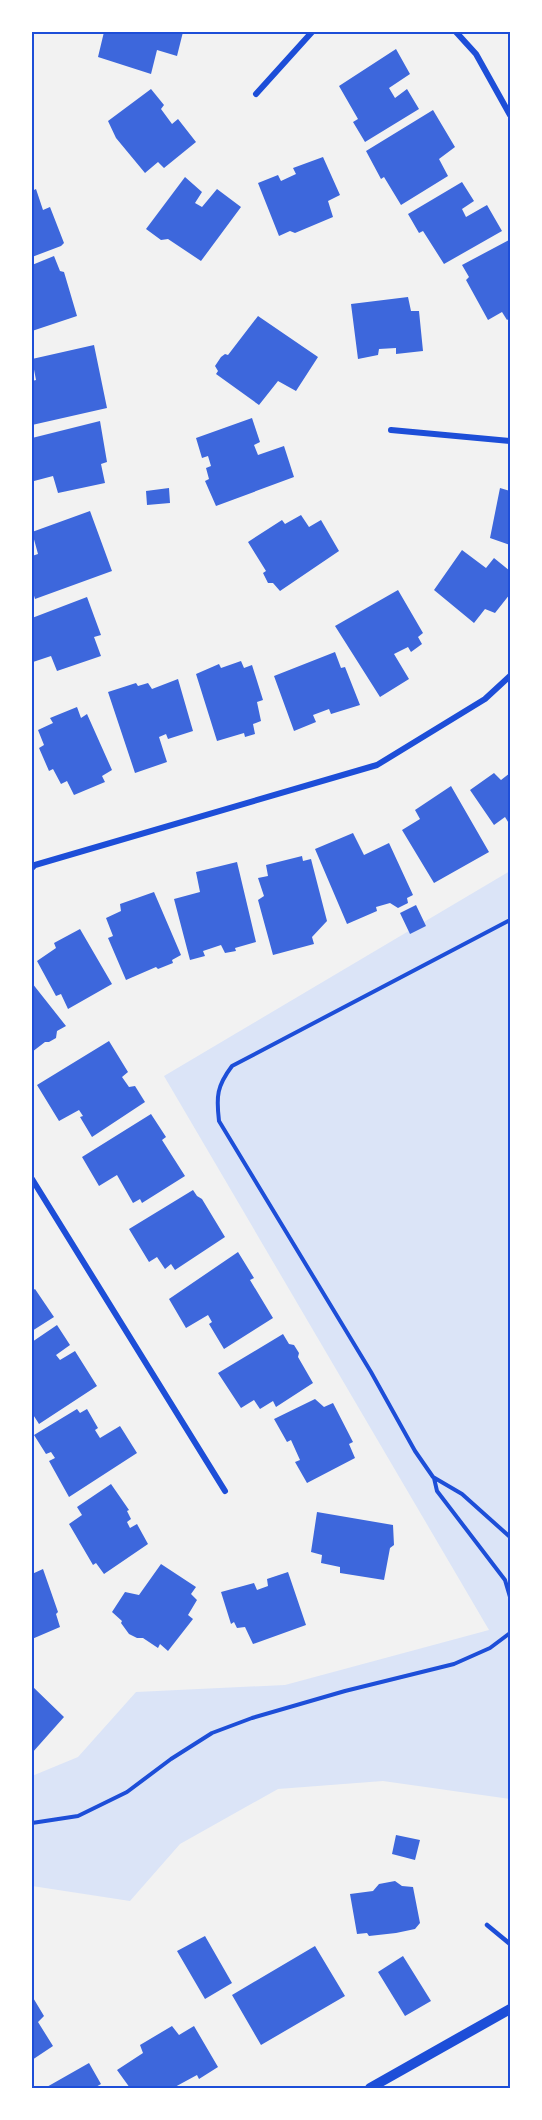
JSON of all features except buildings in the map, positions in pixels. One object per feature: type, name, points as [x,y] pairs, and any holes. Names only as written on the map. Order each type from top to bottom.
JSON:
[{"type":"street","points":[[256,94],[312,32]]},
{"type":"street","points":[[456,32],[476,54],[510,115]]},
{"type":"street","points":[[391,430],[510,441]]},
{"type":"street","points":[[33,863],[377,765],[485,699],[510,676]]},
{"type":"street","points":[[32,1179],[225,1491]]},
{"type":"street","points":[[370,2088],[510,2009]]},
{"type":"lane","points":[[487,1925],[510,1944]]},
{"type":"path","points":[[510,921],[232,1066],[221,1080],[216,1099],[219,1121],[371,1372],[415,1451],[434,1477],[462,1494],[510,1537]]},
{"type":"path","points":[[434,1477],[437,1491],[491,1565],[505,1580],[510,1598]]},
{"type":"path","points":[[32,1823],[78,1816],[117,1797],[212,1733],[262,1714],[454,1664],[490,1648],[510,1633]]},
{"type":"shaded area","points":[[510,871],[510,1799],[383,1781],[278,1789],[180,1844],[130,1901],[32,1886],[32,1776],[78,1757],[136,1692],[285,1685],[489,1630],[164,1076]]}]
